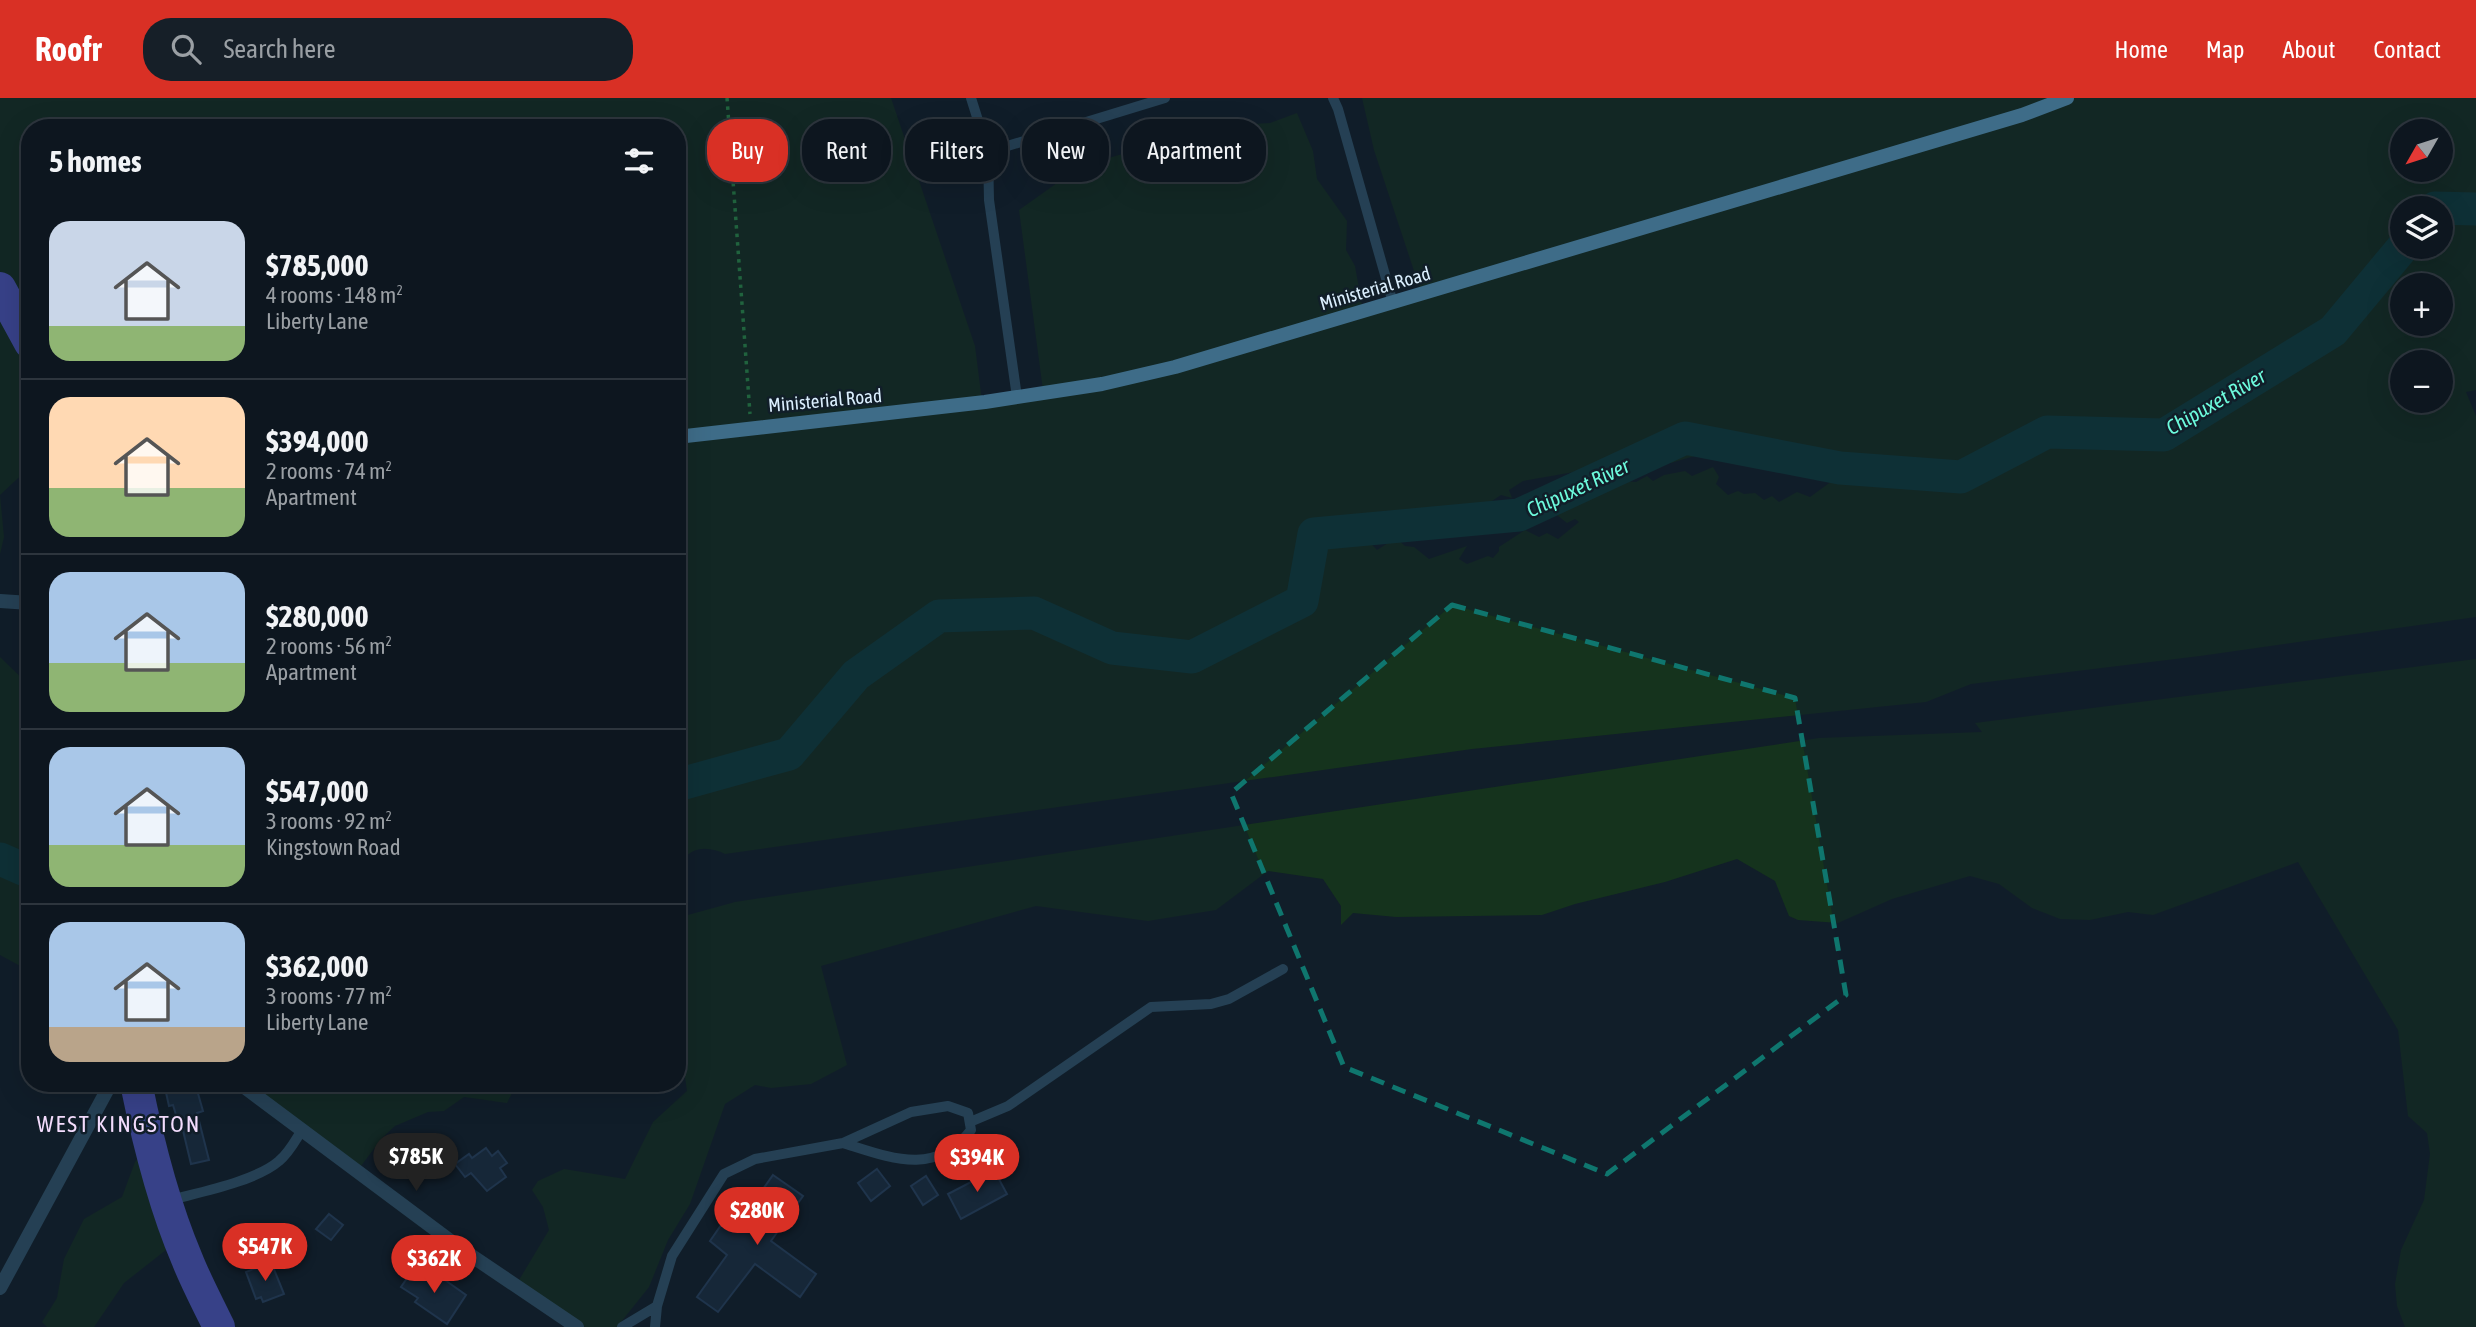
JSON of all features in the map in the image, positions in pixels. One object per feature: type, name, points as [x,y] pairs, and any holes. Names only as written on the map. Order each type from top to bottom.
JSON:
[{"type":"main road","name":"Ministerial Road","points":[[686,435],[1017,397],[1102,384],[1175,367],[2022,115],[2067,98]]},
{"type":"main road","points":[[0,288],[21,326]]},
{"type":"main road","points":[[138,1092],[145,1129],[186,1258],[219,1327]]},
{"type":"street","points":[[0,601],[21,602]]},
{"type":"street","points":[[0,1288],[106,1092]]},
{"type":"street","points":[[251,1092],[460,1248],[577,1327]]},
{"type":"lane","points":[[971,98],[978,119]]},
{"type":"lane","points":[[1008,146],[1165,98]]},
{"type":"lane","points":[[1332,98],[1338,109],[1393,303]]},
{"type":"lane","points":[[989,182],[1017,397]]},
{"type":"lane","points":[[970,1122],[1008,1106],[1150,1007],[1210,1004],[1229,999],[1283,969]]},
{"type":"lane","points":[[655,1327],[657,1306],[672,1256],[724,1174],[755,1159],[843,1143],[911,1112],[948,1106],[968,1113],[970,1122],[971,1130],[959,1146],[935,1157],[899,1160],[843,1143]]},
{"type":"lane","points":[[167,1201],[244,1179],[278,1162],[302,1130]]},
{"type":"lane","points":[[622,1327],[657,1306]]},
{"type":"path","points":[[727,98],[751,427]]},
{"type":"highlighted area","points":[[1452,605],[1795,698],[1846,995],[1607,1174],[1344,1067],[1231,793]]},
{"type":"green space","points":[[0,98],[891,98],[905,139],[905,182],[919,182],[975,346],[982,401],[1043,390],[1019,210],[1058,182],[1109,182],[1109,158],[1123,154],[1123,182],[1266,182],[1266,123],[1297,113],[1313,151],[1317,179],[1347,221],[1346,250],[1355,266],[1363,311],[1421,292],[1374,150],[1362,98],[2476,98],[2476,390],[2466,392],[2476,416],[2476,617],[2200,656],[1971,684],[1926,702],[1472,749],[725,854],[702,849],[691,852],[686,857],[686,119],[21,119],[21,475],[0,495]],"holes":[[[1708,452],[1753,460],[1848,460],[1854,465],[1856,474],[1838,483],[1832,481],[1810,497],[1797,492],[1779,502],[1772,496],[1764,500],[1755,493],[1744,494],[1738,491],[1728,495],[1716,484],[1719,477],[1713,467],[1692,476],[1685,471],[1664,475],[1653,481],[1647,476],[1636,482],[1624,481],[1590,495],[1584,491],[1553,512],[1567,523],[1575,519],[1579,522],[1558,539],[1547,533],[1539,537],[1525,530],[1499,547],[1493,558],[1488,556],[1467,564],[1459,559],[1467,546],[1429,559],[1396,538],[1377,550],[1361,533],[1348,535],[1344,524],[1383,511],[1406,514],[1419,508],[1428,512],[1439,509],[1475,509],[1501,495],[1512,498],[1509,490],[1523,481],[1614,465],[1671,463]]]},
{"type":"green space","points":[[0,495],[4,537],[0,554]]},
{"type":"green space","points":[[0,657],[21,677],[21,966],[0,955]]},
{"type":"green space","points":[[2476,659],[2476,1327],[2405,1327],[2397,1306],[2395,1284],[2401,1250],[2424,1200],[2430,1154],[2427,1133],[2408,1116],[2398,1030],[2298,862],[2153,915],[2128,912],[2090,920],[2060,919],[2032,908],[1999,884],[1970,876],[1892,899],[1838,923],[1798,920],[1789,916],[1775,881],[1737,859],[1665,882],[1542,915],[1396,917],[1353,913],[1341,925],[1341,906],[1323,879],[1268,871],[1216,910],[1148,921],[1036,906],[821,966],[847,1065],[811,1084],[771,1088],[755,1085],[725,1104],[690,1204],[668,1240],[649,1287],[617,1327],[585,1327],[519,1280],[549,1230],[543,1207],[532,1190],[538,1181],[564,1169],[625,1179],[653,1122],[687,1091],[686,916],[735,902],[1819,738],[1982,732],[1975,723]]},
{"type":"green space","points":[[258,1092],[512,1092],[507,1103],[464,1097],[444,1111],[428,1112],[395,1126],[382,1138],[361,1166]]},
{"type":"green space","points":[[154,1141],[185,1235],[124,1283],[94,1327],[47,1327],[42,1322],[57,1298],[64,1259],[84,1219],[122,1197],[135,1162]]},
{"type":"building","points":[[166,1092],[198,1092],[203,1111],[197,1113],[209,1160],[191,1164],[180,1118],[177,1118],[173,1105],[169,1106]]},
{"type":"building","points":[[486,1148],[492,1156],[498,1151],[507,1163],[500,1168],[506,1177],[487,1191],[471,1173],[465,1177],[455,1164],[469,1154],[472,1158]]},
{"type":"building","points":[[877,1169],[890,1186],[871,1201],[858,1183]]},
{"type":"building","points":[[994,1170],[1007,1194],[961,1219],[948,1194]]},
{"type":"building","points":[[773,1175],[803,1196],[771,1241],[816,1274],[800,1297],[755,1264],[718,1312],[697,1297],[727,1255],[710,1241],[726,1218],[737,1226]]},
{"type":"building","points":[[926,1176],[938,1195],[923,1205],[911,1186]]},
{"type":"building","points":[[329,1214],[343,1225],[331,1240],[316,1229]]},
{"type":"building","points":[[271,1262],[284,1294],[263,1302],[261,1297],[256,1299],[246,1272]]},
{"type":"building","points":[[414,1268],[431,1280],[435,1273],[466,1295],[447,1324],[415,1302],[418,1298],[401,1287]]},
{"type":"waterway","name":"Chipuxet River","points":[[2453,208],[2476,209]]},
{"type":"waterway","name":"Chipuxet River","points":[[686,783],[789,754],[856,675],[939,616],[1034,613],[1112,648],[1192,657],[1302,601],[1314,534],[1519,515],[1685,438],[1840,468],[1961,477],[2047,432],[2164,435],[2333,331],[2393,259]]},
{"type":"waterway","name":"Chipuxet River","points":[[0,859],[21,868]]},
{"type":"district","name":"WEST KINGSTON","points":[[119,1124]]}]
